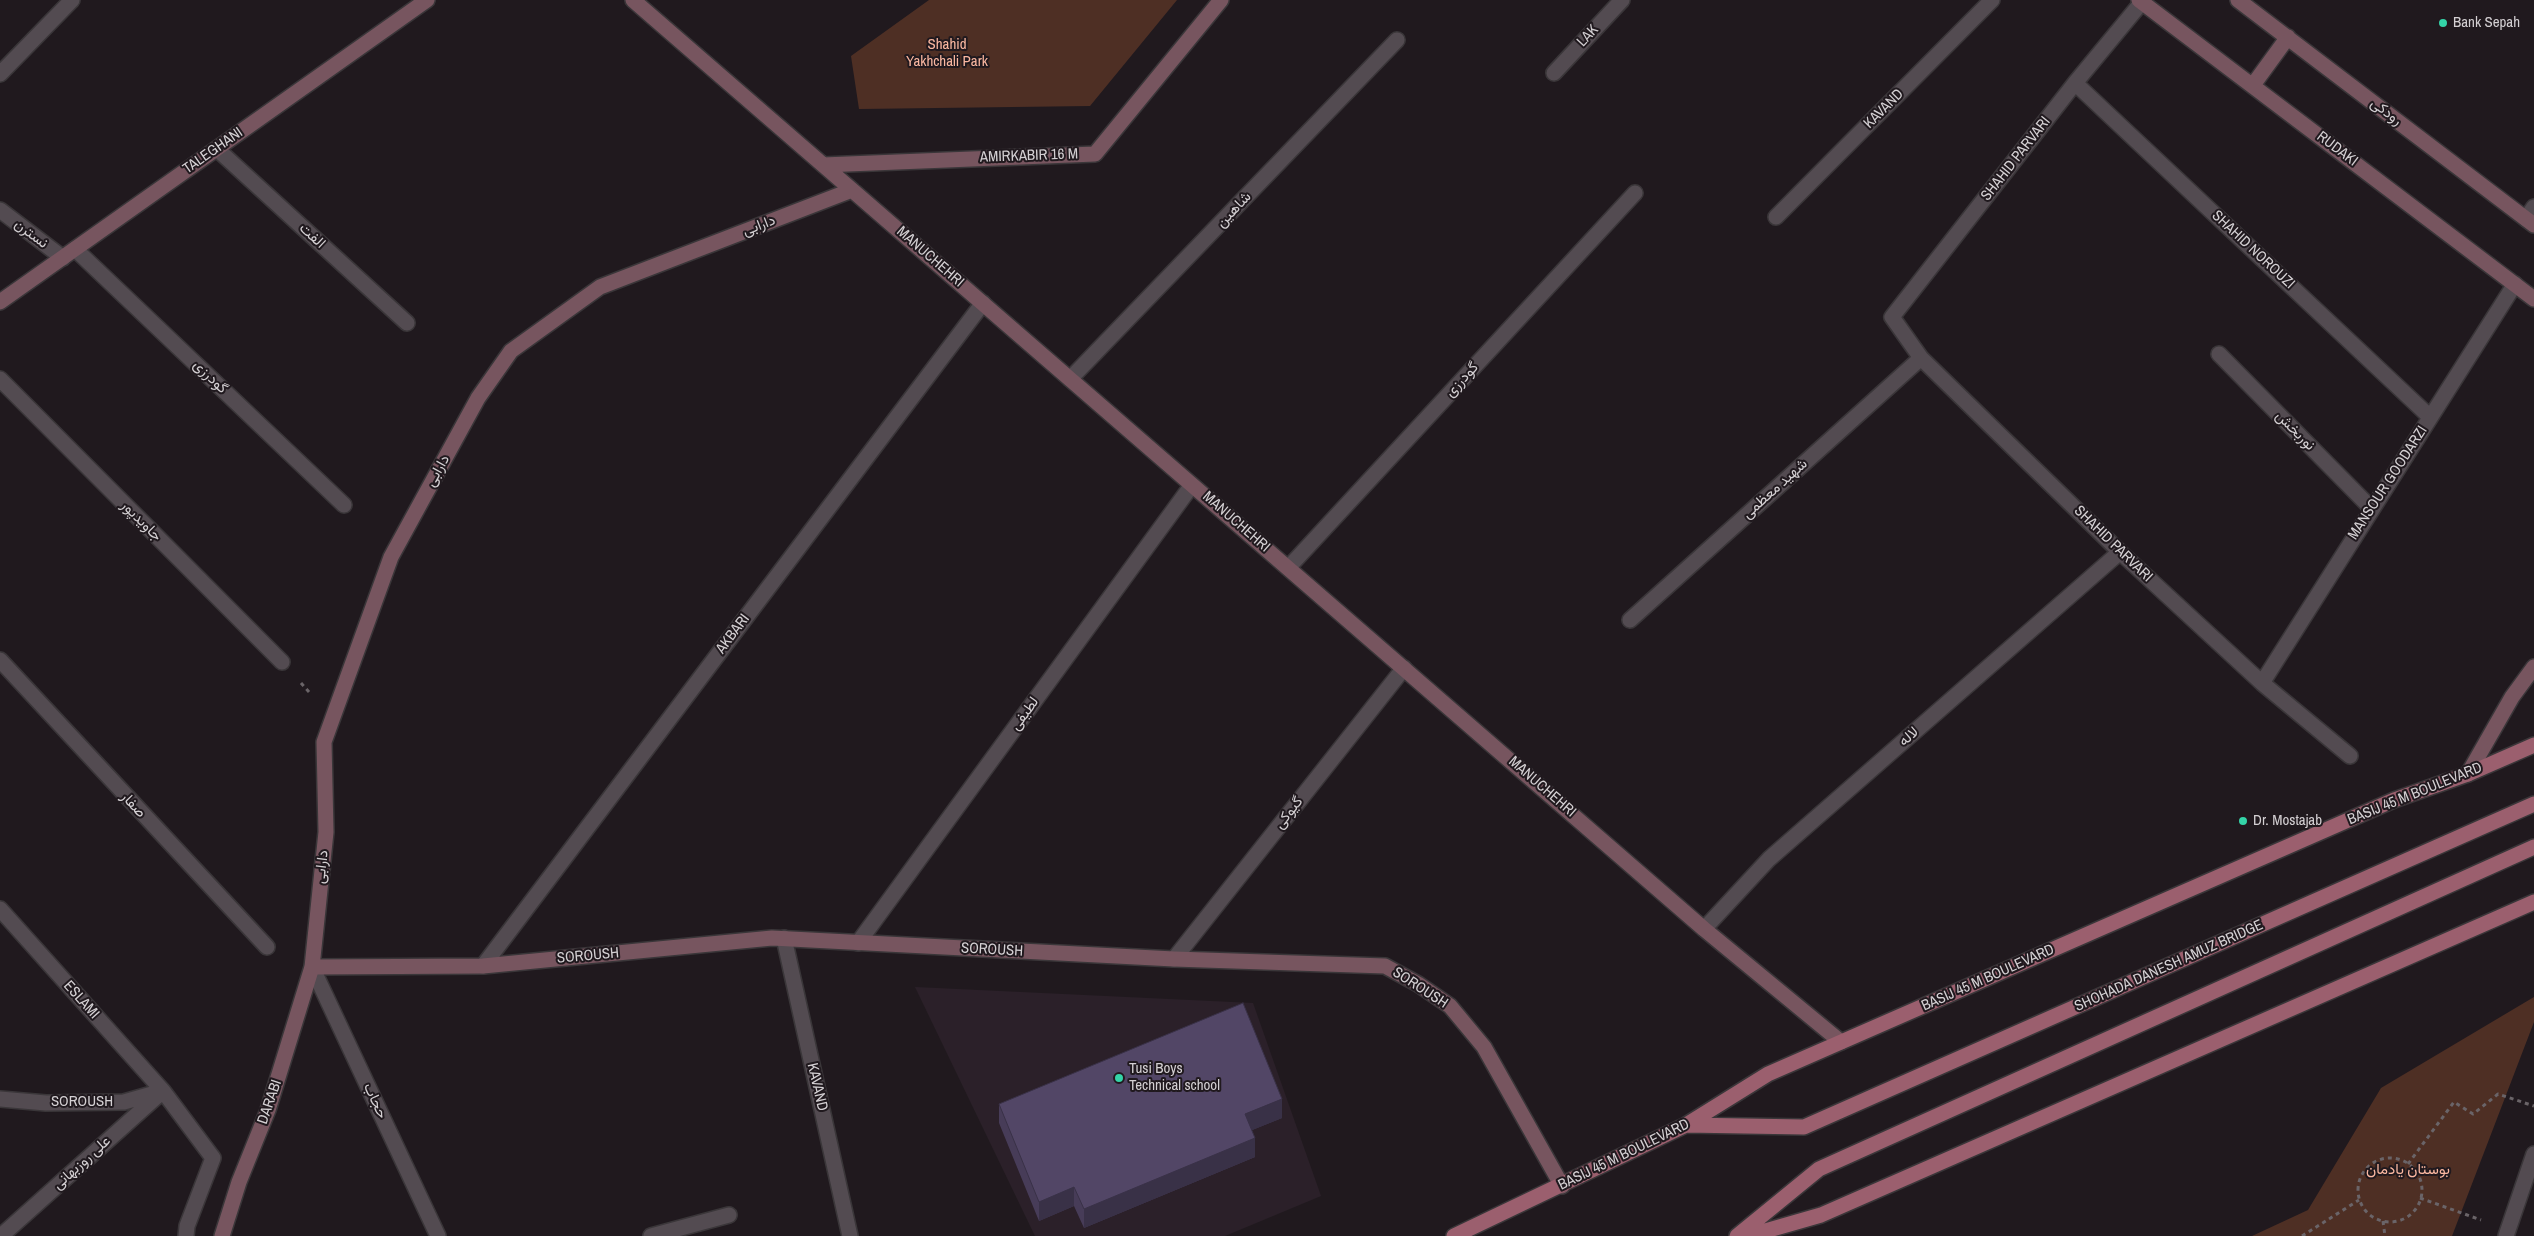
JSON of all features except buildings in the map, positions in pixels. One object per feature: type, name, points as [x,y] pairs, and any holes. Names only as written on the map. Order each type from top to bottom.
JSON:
[{"type":"main road","name":"BASIJ 45 M BOULEVARD","points":[[1454,1236],[1562,1186],[1686,1125],[1768,1074],[2394,800],[2468,774],[2534,745]]},
{"type":"main road","name":"SHOHADA DANESH AMUZ BRIDGE","points":[[1686,1125],[1804,1127],[2534,804]]},
{"type":"main road","points":[[1737,1236],[1819,1169],[2534,846]]},
{"type":"main road","points":[[1748,1236],[1821,1216],[2534,902]]},
{"type":"street","points":[[0,74],[72,0]]},
{"type":"street","name":"TALEGHANI","points":[[0,302],[427,0]]},
{"type":"street","name":"MANUCHEHRI","points":[[633,0],[1704,929],[1840,1042]]},
{"type":"street","name":"AMIRKABIR 16 M","points":[[824,165],[1095,154],[1221,0]]},
{"type":"street","name":"LAK","points":[[1554,73],[1622,0]]},
{"type":"street","name":"KAVAND","points":[[1776,217],[1992,0]]},
{"type":"street","name":"رودکی","points":[[2238,0],[2531,217]]},
{"type":"street","points":[[2075,83],[2142,1]]},
{"type":"street","name":"RUDAKI","points":[[2142,1],[2534,299]]},
{"type":"street","points":[[2253,85],[2288,37]]},
{"type":"street","name":"شاهین","points":[[1070,379],[1397,40]]},
{"type":"street","name":"SHAHID PARVARI","points":[[2075,83],[1892,317],[1921,358],[2120,552],[2262,682],[2350,756]]},
{"type":"street","name":"SHAHID NOROUZI","points":[[2075,83],[2430,417]]},
{"type":"street","name":"الفت","points":[[217,148],[406,323]]},
{"type":"street","name":"دارابی","points":[[312,967],[326,832],[324,742],[391,557],[478,398],[512,351],[600,287],[852,190]]},
{"type":"street","name":"گودرزی","points":[[1288,568],[1635,193]]},
{"type":"street","name":"نسترن","points":[[0,210],[69,253]]},
{"type":"street","name":"گودرزی","points":[[69,253],[344,505]]},
{"type":"street","name":"MANSOUR GOODARZI","points":[[2262,682],[2515,284]]},
{"type":"street","name":"AKBARI","points":[[482,966],[983,303]]},
{"type":"street","name":"نوربخش","points":[[2219,354],[2371,508]]},
{"type":"street","name":"شهید معظمی","points":[[1630,620],[1921,358]]},
{"type":"street","name":"جاویدپور","points":[[0,379],[282,662]]},
{"type":"street","name":"لطیفی","points":[[858,943],[1192,485]]},
{"type":"street","name":"لاله","points":[[1704,929],[1770,859],[2120,552]]},
{"type":"street","name":"صفار","points":[[0,660],[267,947]]},
{"type":"street","points":[[2468,774],[2512,697],[2534,667]]},
{"type":"street","name":"گیوکی","points":[[1174,959],[1404,668]]},
{"type":"street","name":"ESLAMI","points":[[0,909],[163,1091],[213,1158],[187,1226],[186,1236]]},
{"type":"street","name":"KAVAND","points":[[784,938],[850,1236]]},
{"type":"street","name":"SOROUSH","points":[[312,967],[482,966],[784,938],[1174,959],[1385,966],[1418,984],[1450,1006],[1484,1047],[1562,1186]]},
{"type":"street","name":"DARABI","points":[[222,1236],[239,1182],[268,1110],[312,967]]},
{"type":"street","name":"حجاب","points":[[312,967],[438,1236]]},
{"type":"street","name":"SOROUSH","points":[[0,1099],[46,1103],[124,1102],[163,1091]]},
{"type":"street","name":"علی روزبهانی","points":[[2,1236],[163,1091]]},
{"type":"street","points":[[2507,1233],[2534,1154]]},
{"type":"street","points":[[651,1236],[729,1215]]},
{"type":"path","points":[[282,662],[332,718]]},
{"type":"path","points":[[2408,1164],[2454,1102],[2473,1114],[2498,1094],[2534,1106]]},
{"type":"path","points":[[2389,1158],[2400,1159],[2408,1164],[2415,1170],[2420,1179],[2420,1198],[2410,1214],[2402,1220],[2383,1221],[2365,1210],[2360,1200],[2359,1180],[2370,1164],[2389,1158]]},
{"type":"path","points":[[2420,1198],[2507,1233]]},
{"type":"path","points":[[2302,1236],[2360,1200]]},
{"type":"path","points":[[2383,1221],[2385,1236]]},
{"type":"shaded area","name":"Tusi Boys Technical school","points":[[915,987],[1253,1003],[1321,1196],[1225,1236],[1035,1236]]},
{"type":"green space","name":"Shahid Yakhchali Park","points":[[929,0],[1177,0],[1090,106],[859,109],[851,56]]},
{"type":"green space","name":"بوستان یادمان","points":[[2534,997],[2534,1022],[2452,1236],[2252,1236],[2308,1210],[2381,1088]]},
{"type":"place","name":"Bank Sepah","points":[[2443,23]]},
{"type":"place","name":"Dr. Mostajab","points":[[2243,821]]},
{"type":"place","name":"Tusi Boys Technical school","points":[[1119,1078]]}]
